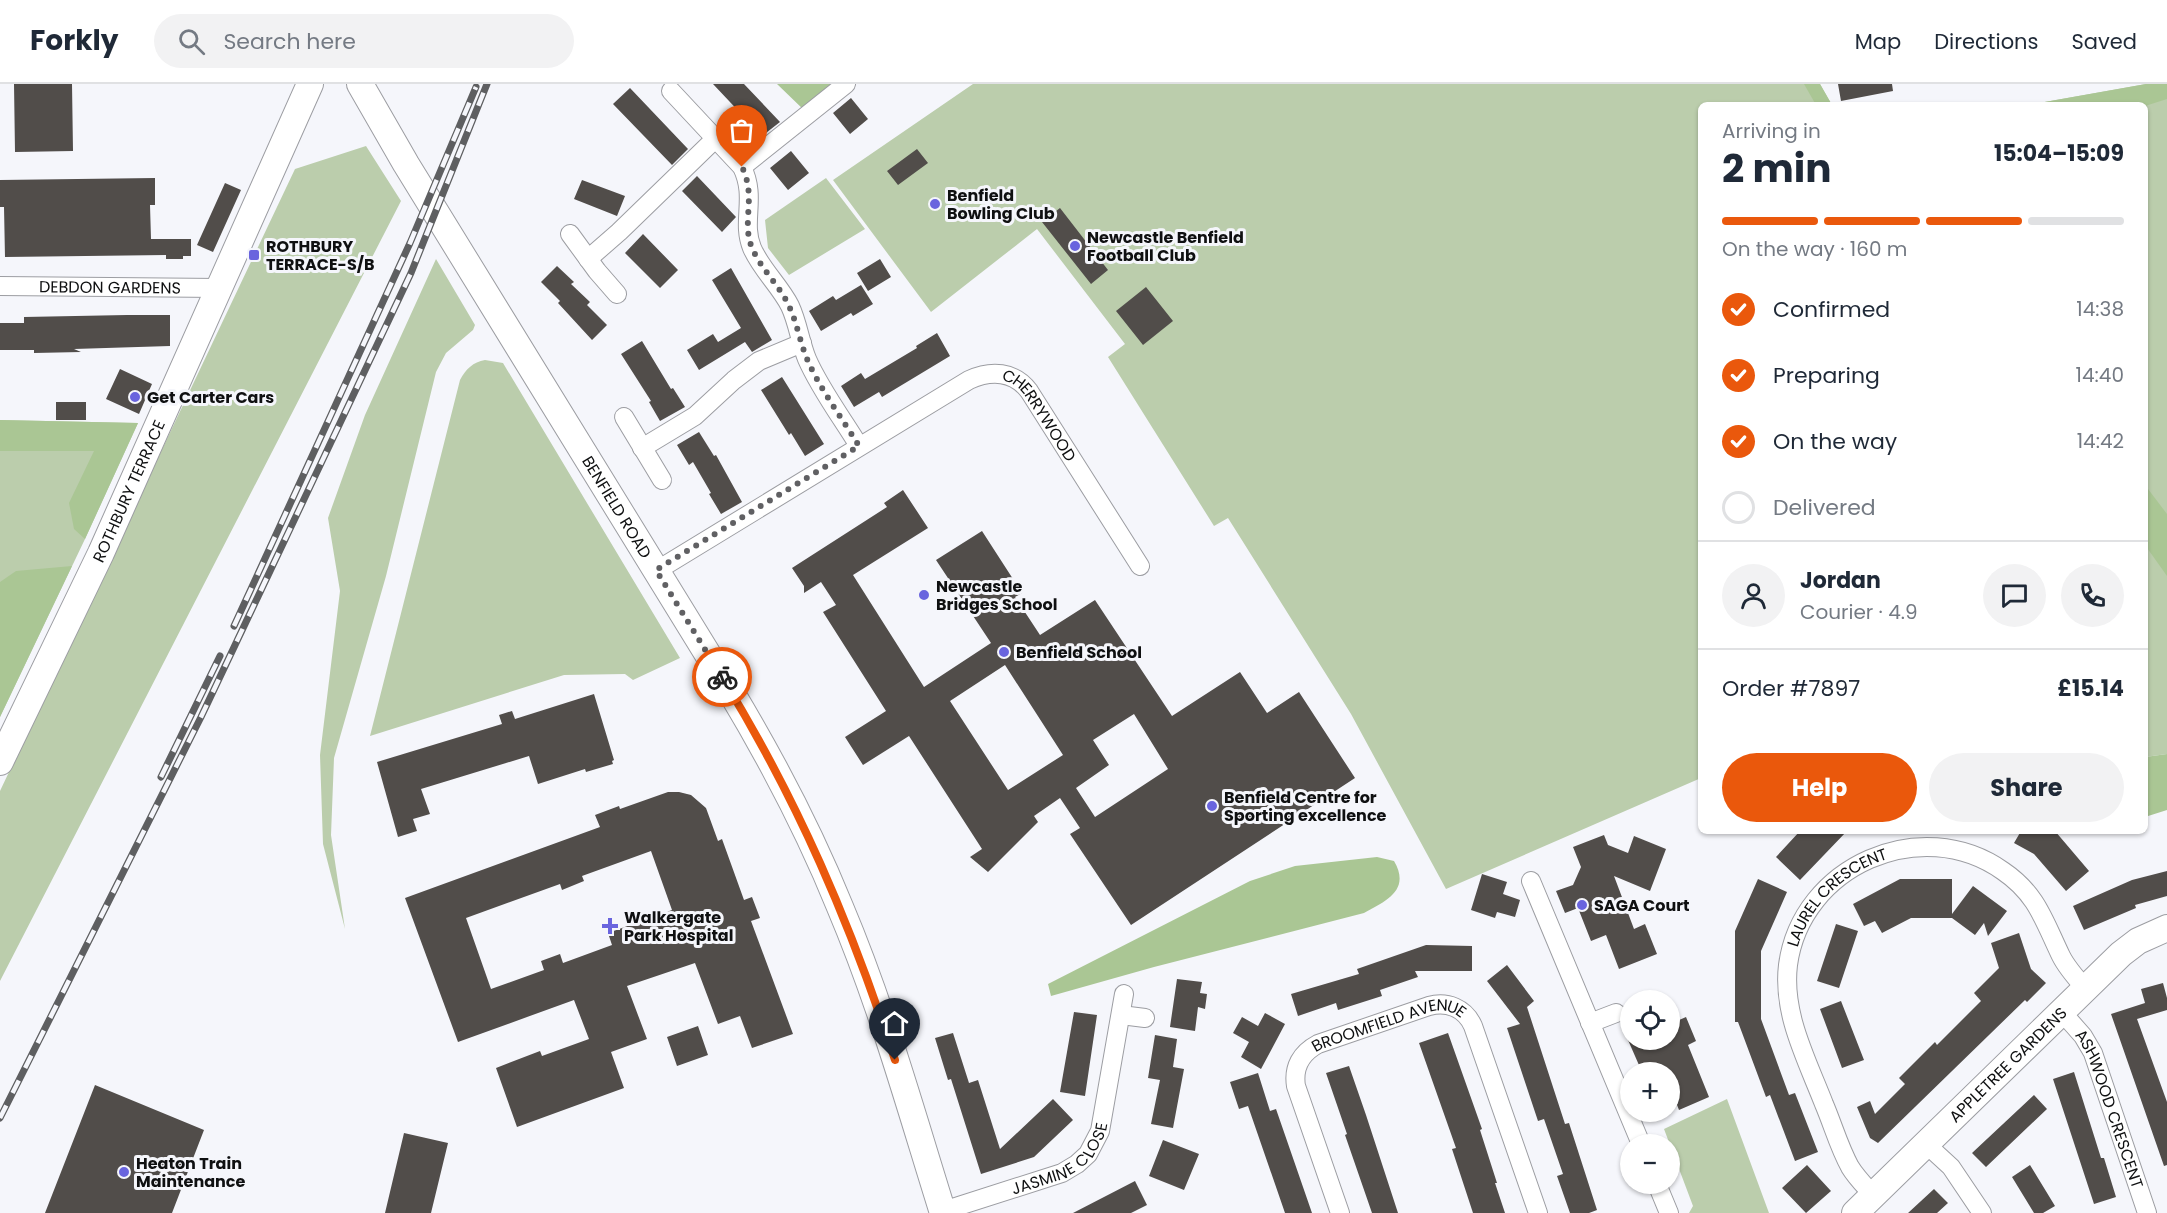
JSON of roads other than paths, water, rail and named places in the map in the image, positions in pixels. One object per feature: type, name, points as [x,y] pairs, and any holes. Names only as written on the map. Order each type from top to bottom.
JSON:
[{"type":"street","name":"ROTHBURY TERRACE","points":[[0,762],[101,553],[310,84]]},
{"type":"street","name":"BENFIELD ROAD","points":[[360,84],[406,164],[753,728],[782,780],[824,870],[871,990],[943,1212]]},
{"type":"street","points":[[742,167],[846,84]]},
{"type":"street","points":[[671,91],[742,167],[750,191],[748,226],[752,249],[787,302],[812,369],[859,446]]},
{"type":"street","points":[[588,258],[619,232],[716,138]]},
{"type":"street","points":[[570,234],[617,294]]},
{"type":"street","name":"DEBDON GARDENS","points":[[0,286],[220,288]]},
{"type":"street","points":[[642,448],[700,412],[753,366],[770,355],[802,343]]},
{"type":"street","name":"CHERRYWOOD","points":[[656,570],[969,380],[996,373],[1012,377],[1029,391],[1140,566]]},
{"type":"street","points":[[624,417],[662,480]]},
{"type":"street","name":"LAUREL CRESCENT","points":[[1874,1195],[1855,1174],[1844,1153],[1797,1035],[1789,1006],[1788,964],[1796,935],[1808,910],[1825,889],[1850,868],[1895,850],[1930,846],[1968,854],[2003,871],[2030,895],[2048,923],[2066,966],[2085,988]]},
{"type":"street","points":[[1531,881],[1637,1134]]},
{"type":"street","name":"APPLETREE GARDENS","points":[[1855,1213],[2121,954],[2138,941],[2167,928]]},
{"type":"street","name":"JASMINE CLOSE","points":[[943,1212],[1062,1173],[1088,1154],[1104,1118],[1124,994]]},
{"type":"street","name":"BROOMFIELD AVENUE","points":[[1340,1213],[1296,1086],[1295,1074],[1299,1060],[1307,1050],[1318,1044],[1429,1006],[1442,1004],[1454,1006],[1464,1012],[1473,1026],[1538,1213]]},
{"type":"street","name":"ASHWOOD CRESCENT","points":[[2061,1011],[2083,1036],[2093,1053],[2147,1213]]},
{"type":"street","points":[[1590,1023],[1616,1013]]},
{"type":"street","points":[[1121,1015],[1145,1018]]},
{"type":"street","points":[[1926,1144],[1951,1167],[1982,1213]]},
{"type":"street","points":[[1661,1194],[1669,1213]]},
{"type":"railway","points":[[0,1118],[201,717],[411,273],[487,84]]},
{"type":"railway","points":[[234,626],[410,243],[476,87]]},
{"type":"railway","points":[[161,777],[220,656]]},
{"type":"place","name":"Benfield Bowling Club","points":[[935,204]]},
{"type":"place","name":"Newcastle Benfield Football Club","points":[[1075,246]]},
{"type":"place","name":"ROTHBURY TERRACE-S/B","points":[[254,255]]},
{"type":"place","name":"Get Carter Cars","points":[[135,397]]},
{"type":"place","name":"Newcastle Bridges School","points":[[924,595]]},
{"type":"place","name":"Benfield School","points":[[1004,652]]},
{"type":"place","name":"Benfield Centre for Sporting excellence","points":[[1212,806]]},
{"type":"place","name":"SAGA Court","points":[[1582,905]]},
{"type":"place","name":"Walkergate Park Hospital","points":[[610,926]]},
{"type":"place","name":"Heaton Train Maintenance","points":[[124,1172]]}]
